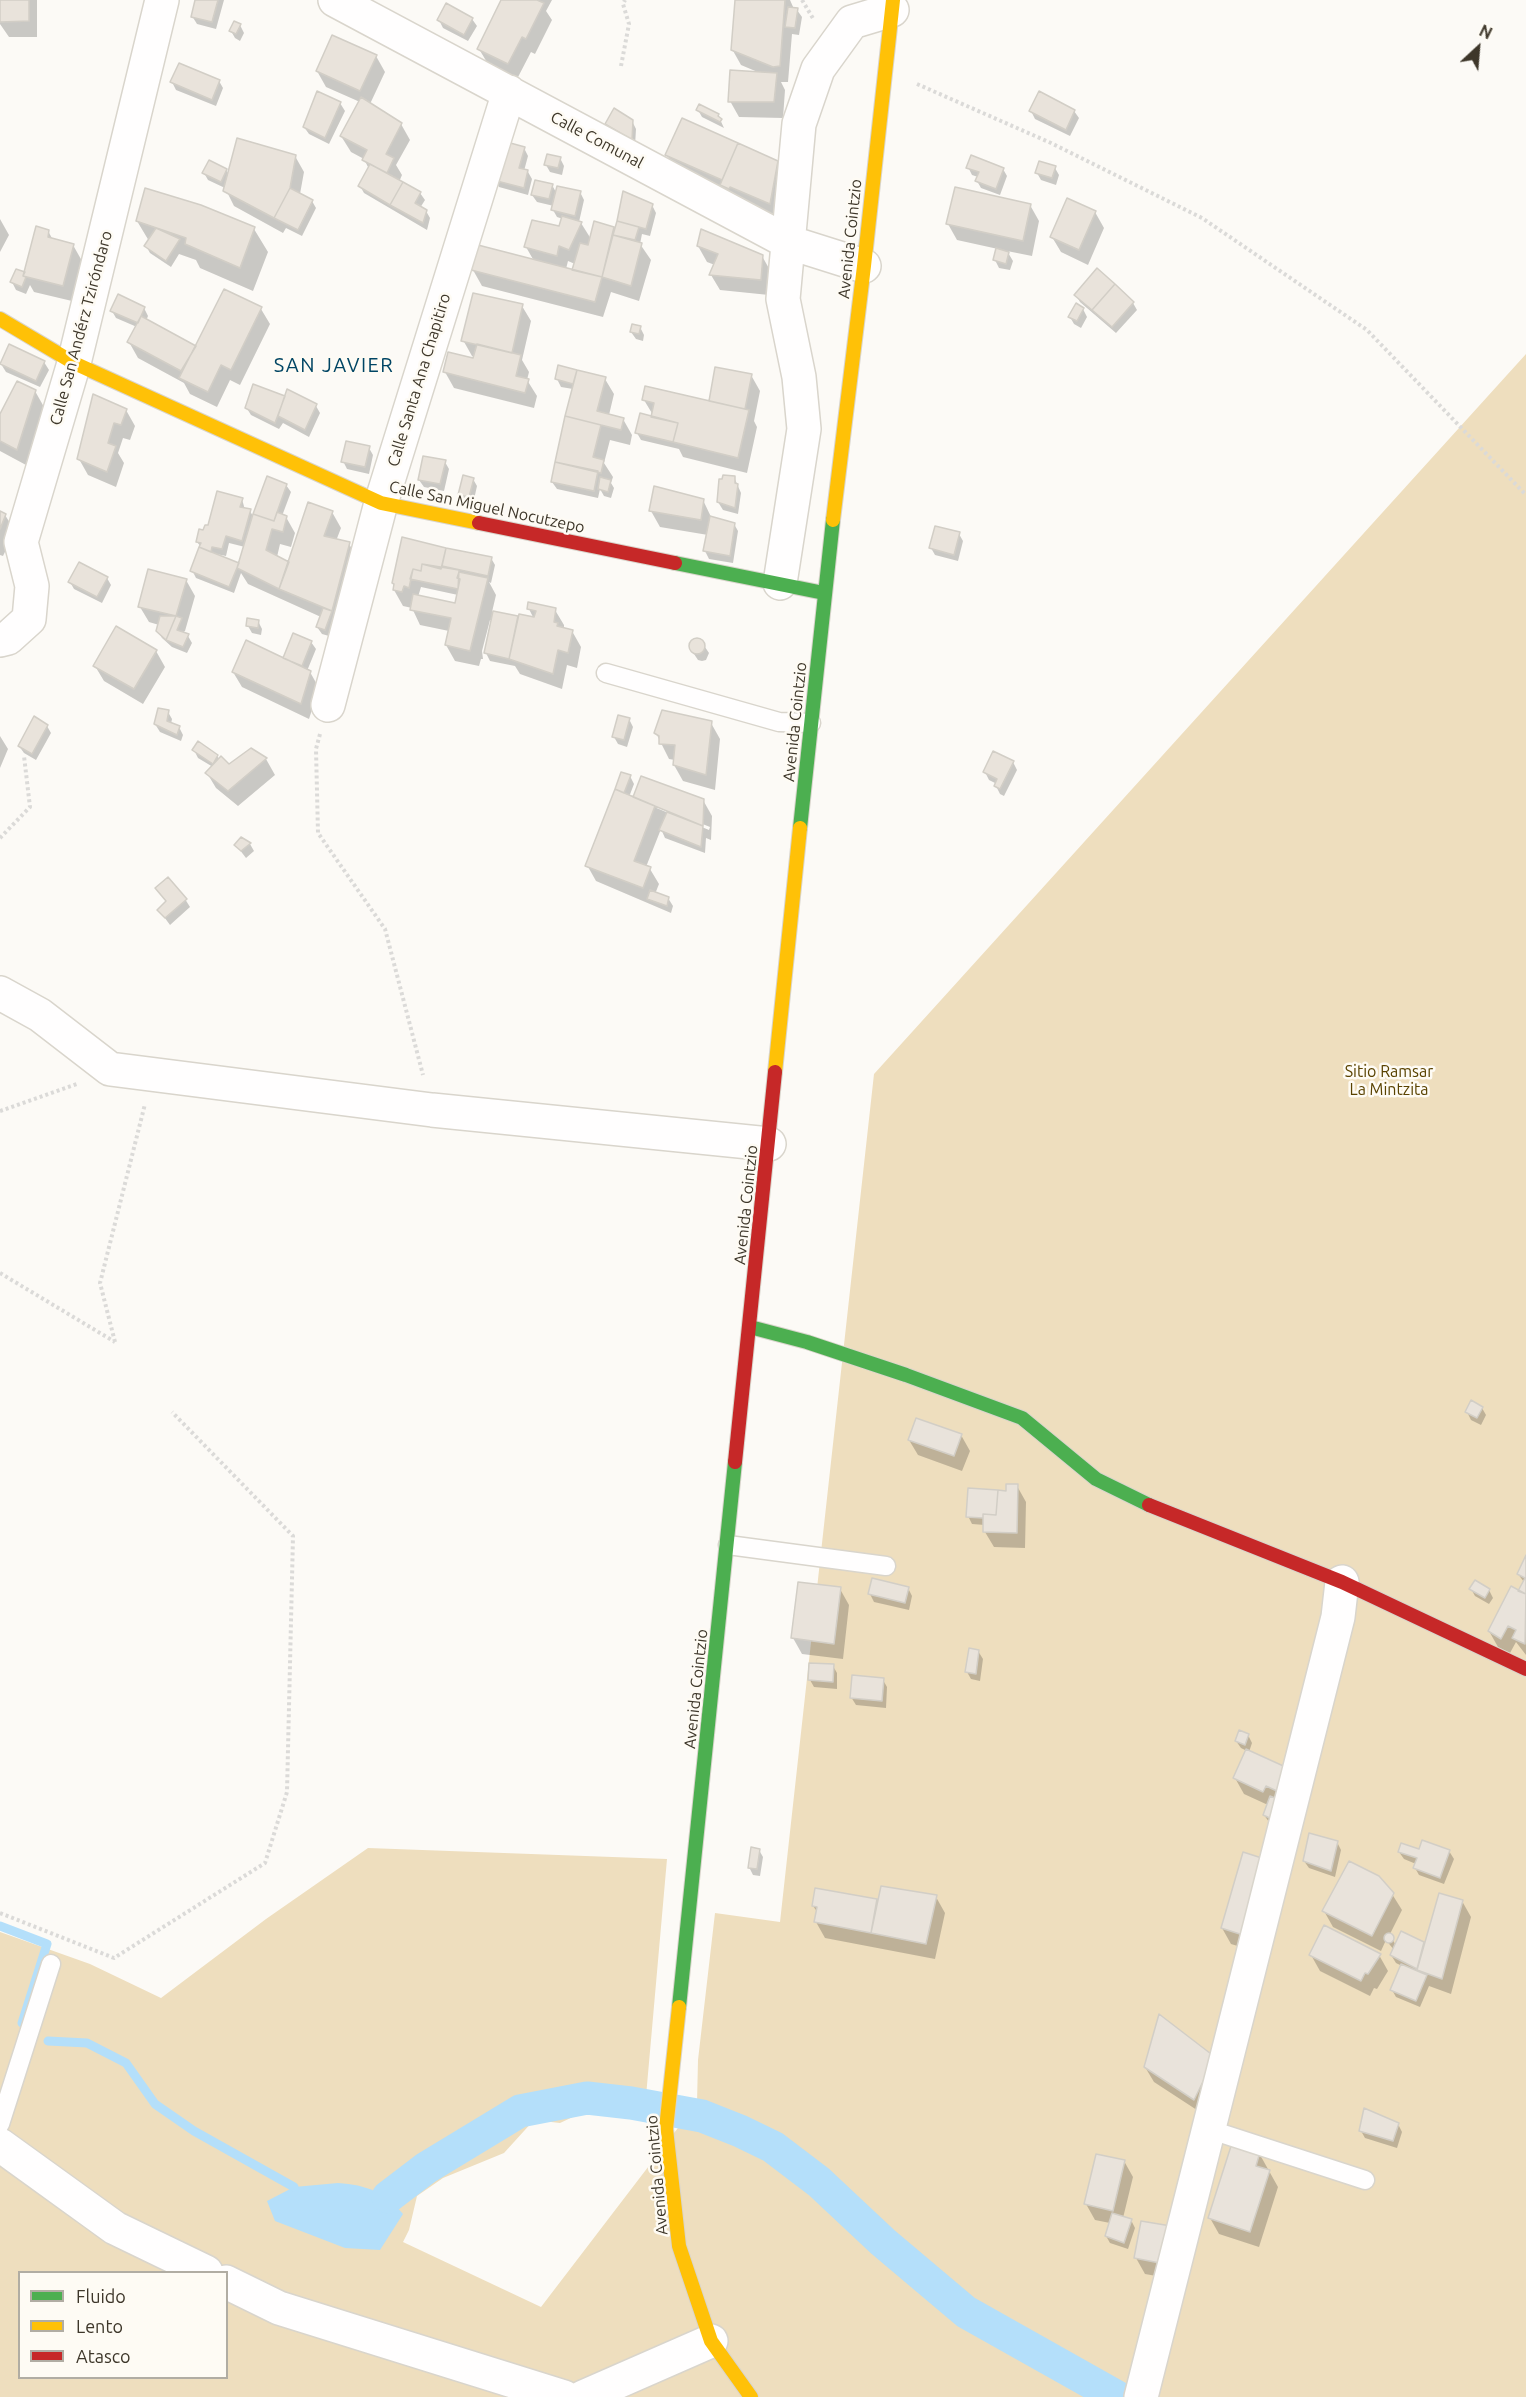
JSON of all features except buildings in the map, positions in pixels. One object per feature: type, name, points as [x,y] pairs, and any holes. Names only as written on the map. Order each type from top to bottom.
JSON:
[{"type":"main road","name":"Avenida Cointzio","points":[[743,2392],[711,2341],[679,2246],[666,2129],[668,2092],[728,1545],[824,593],[893,5]]},
{"type":"main road","name":"Calle San Miguel Nocutzepo","points":[[0,319],[74,363],[381,502],[824,593]]},
{"type":"main road","points":[[750,1326],[895,1371],[1022,1418],[1096,1479],[1151,1506],[1342,1582],[1526,1669]]},
{"type":"street","name":"Calle San Andérz Tziróndaro","points":[[0,640],[8,638],[29,619],[32,586],[21,542],[74,363],[162,0]]},
{"type":"street","name":"Calle Comunal","points":[[335,0],[788,242],[864,266]]},
{"type":"street","points":[[780,584],[804,429],[799,377],[783,299],[799,124],[818,69],[852,22],[893,5]]},
{"type":"street","name":"Calle Santa Ana Chapitiro","points":[[328,705],[381,502],[509,92]]},
{"type":"street","points":[[0,993],[40,1015],[110,1069],[432,1110],[769,1144]]},
{"type":"street","points":[[1142,2395],[1338,1617],[1342,1582]]},
{"type":"street","points":[[0,2145],[115,2228],[204,2271]]},
{"type":"street","points":[[228,2283],[279,2308],[564,2397]]},
{"type":"street","points":[[583,2397],[711,2341]]},
{"type":"lane","points":[[606,673],[779,722],[811,723]]},
{"type":"lane","points":[[728,1545],[886,1566]]},
{"type":"lane","points":[[0,2124],[51,1964]]},
{"type":"lane","points":[[1208,2129],[1365,2180]]},
{"type":"path","points":[[621,66],[629,24],[625,0]]},
{"type":"path","points":[[885,74],[924,87],[1051,143],[1202,218],[1366,330],[1526,495]]},
{"type":"path","points":[[328,705],[316,749],[318,833],[385,928],[432,1110]]},
{"type":"path","points":[[0,838],[30,807],[24,756]]},
{"type":"path","points":[[0,1112],[106,1073],[110,1069]]},
{"type":"path","points":[[0,1273],[115,1342],[100,1283],[149,1090],[156,1076]]},
{"type":"path","points":[[0,1913],[114,1958],[265,1863],[287,1792],[292,1536],[171,1412]]},
{"type":"green space","name":"Sitio Ramsar La Mintzita","points":[[1526,354],[1526,2397],[0,2397],[0,1932],[90,1964],[161,1998],[266,1919],[368,1848],[667,1859],[644,2119],[590,2109],[560,2123],[534,2120],[504,2153],[443,2178],[417,2196],[409,2230],[403,2242],[541,2307],[697,2103],[698,2060],[715,1913],[780,1922],[874,1074]]},
{"type":"water","points":[[338,2183],[374,2191],[389,2200],[403,2214],[380,2250],[345,2248],[275,2221],[267,2201],[294,2187]]},
{"type":"waterway","points":[[0,1926],[47,1944],[22,2023]]},
{"type":"waterway","points":[[48,2041],[87,2043],[126,2063],[155,2104],[194,2131],[294,2187]]},
{"type":"waterway","points":[[388,2197],[426,2168],[520,2111],[587,2098],[631,2103],[702,2116],[773,2147],[819,2182],[883,2242],[966,2312],[1117,2397]]},
{"type":"traffic: fast","points":[[800,828],[833,520]]},
{"type":"traffic: fast","points":[[675,563],[824,593]]},
{"type":"traffic: fast","points":[[750,1327],[807,1342],[906,1375],[1022,1418],[1096,1479],[1149,1505]]},
{"type":"traffic: fast","points":[[679,2007],[735,1462]]},
{"type":"traffic: slow","points":[[833,520],[893,0]]},
{"type":"traffic: slow","points":[[0,319],[74,363],[381,503],[479,523]]},
{"type":"traffic: slow","points":[[775,1072],[800,828]]},
{"type":"traffic: slow","points":[[679,2007],[666,2129],[679,2246],[711,2341],[751,2397]]},
{"type":"traffic: jam","points":[[479,523],[675,563]]},
{"type":"traffic: jam","points":[[735,1462],[775,1072]]},
{"type":"traffic: jam","points":[[1149,1505],[1342,1582],[1526,1669]]},
{"type":"district","name":"SAN JAVIER","points":[[334,365]]}]
